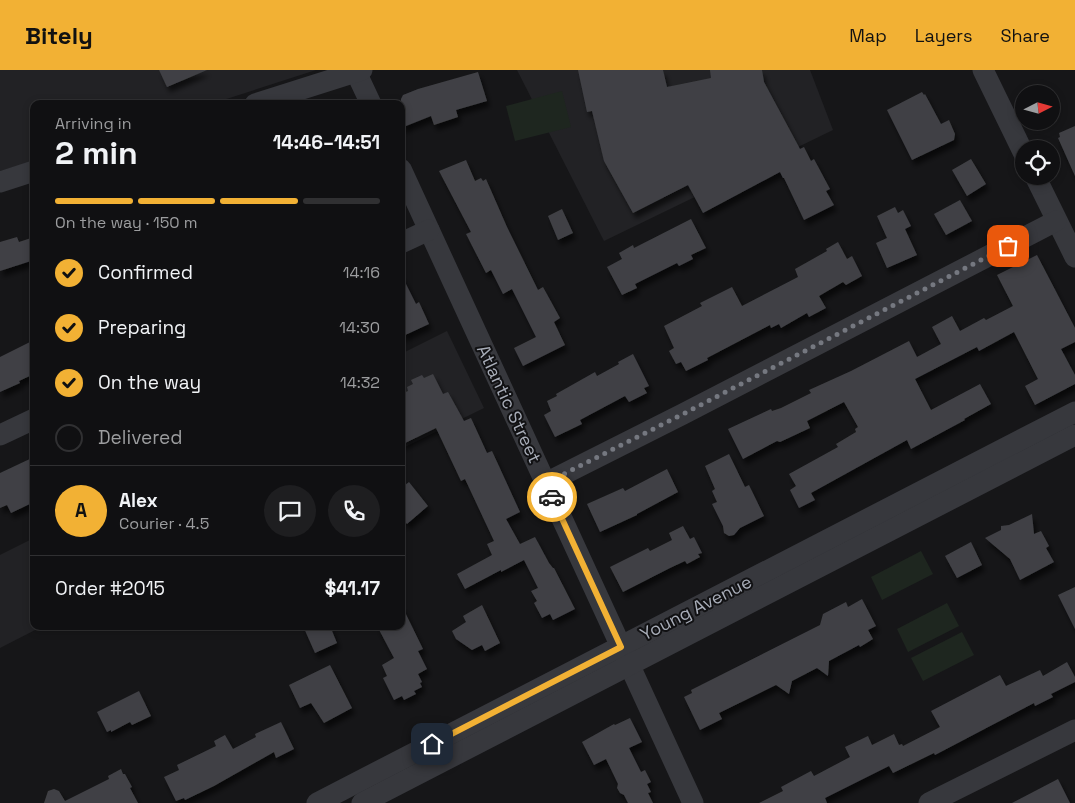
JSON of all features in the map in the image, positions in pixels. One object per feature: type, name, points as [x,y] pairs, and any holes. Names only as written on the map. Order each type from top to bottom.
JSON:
[{"type":"street","points":[[983,70],[1017,140]]},
{"type":"street","points":[[268,100],[359,71],[370,100]]},
{"type":"street","points":[[0,182],[30,172]]},
{"type":"street","name":"Atlantic Street","points":[[405,178],[693,803]]},
{"type":"street","points":[[1038,185],[1075,257]]},
{"type":"street","points":[[546,483],[1056,221]]},
{"type":"street","points":[[405,241],[429,230]]},
{"type":"street","name":"Young Avenue","points":[[362,803],[625,656],[1075,412]]},
{"type":"street","points":[[0,435],[30,421]]},
{"type":"street","name":"Young Avenue","points":[[316,803],[625,656],[1075,435]]},
{"type":"street","points":[[929,803],[1075,730]]},
{"type":"shaded area","points":[[0,70],[316,70],[223,100],[30,100],[30,162],[0,171]]},
{"type":"shaded area","points":[[517,70],[810,70],[833,130],[604,241]]},
{"type":"shaded area","points":[[562,91],[571,127],[515,141],[506,106]]},
{"type":"shaded area","points":[[447,331],[484,408],[405,447],[405,352]]},
{"type":"shaded area","points":[[30,540],[30,630],[35,630],[0,648],[0,555]]},
{"type":"shaded area","points":[[921,551],[933,574],[882,600],[871,577]]},
{"type":"shaded area","points":[[947,603],[959,626],[908,652],[897,629]]},
{"type":"shaded area","points":[[962,632],[974,655],[923,681],[911,658]]},
{"type":"building","points":[[159,70],[207,70],[167,87]]},
{"type":"building","points":[[578,70],[663,70],[667,87],[711,78],[710,70],[762,70],[764,82],[800,149],[804,147],[811,161],[814,159],[830,189],[826,191],[834,205],[804,220],[780,172],[703,213],[688,185],[633,213],[604,161],[592,111],[587,112]]},
{"type":"building","points":[[478,72],[487,101],[456,110],[458,117],[434,125],[431,116],[405,126],[405,100],[401,99],[403,95]]},
{"type":"building","points":[[922,92],[925,94],[941,124],[949,120],[955,134],[954,140],[912,160],[887,110]]},
{"type":"building","points":[[1075,126],[1075,176],[1058,138],[1060,137],[1059,133]]},
{"type":"building","points":[[971,159],[986,184],[967,196],[952,170]]},
{"type":"building","points":[[466,160],[475,181],[481,178],[483,181],[486,179],[538,290],[543,287],[560,318],[554,322],[565,345],[523,366],[514,348],[536,337],[512,289],[503,294],[491,270],[486,273],[466,234],[471,232],[439,171]]},
{"type":"building","points":[[960,200],[972,221],[946,235],[934,214]]},
{"type":"building","points":[[895,207],[898,213],[903,210],[911,226],[905,229],[917,255],[887,268],[876,243],[887,238],[877,216]]},
{"type":"building","points":[[562,209],[573,233],[558,240],[548,216]]},
{"type":"building","points":[[691,219],[706,248],[691,255],[693,259],[679,266],[677,263],[635,284],[637,288],[622,295],[607,267],[622,259],[619,253],[633,245],[634,248]]},
{"type":"building","points":[[17,237],[19,242],[30,238],[30,261],[0,271],[0,242]]},
{"type":"building","points":[[838,242],[847,259],[852,256],[862,276],[846,285],[843,282],[819,296],[826,308],[809,317],[807,313],[781,328],[779,324],[771,328],[770,325],[686,371],[681,362],[676,364],[669,351],[674,348],[664,326],[702,306],[700,303],[732,287],[742,306],[798,277],[795,269],[827,251],[826,249]]},
{"type":"building","points":[[1037,255],[1075,328],[1075,342],[1061,349],[1075,375],[1075,384],[1035,405],[1025,386],[1038,379],[1014,332],[979,351],[977,347],[915,379],[931,410],[980,384],[991,404],[911,449],[907,440],[811,493],[815,500],[799,508],[790,490],[796,486],[789,474],[838,447],[836,444],[856,432],[855,429],[858,427],[844,402],[807,421],[810,428],[780,442],[777,441],[743,459],[728,429],[771,409],[772,411],[781,408],[811,393],[809,390],[909,341],[917,357],[941,344],[932,327],[952,316],[960,331],[984,318],[986,320],[1013,306],[997,275]]},
{"type":"building","points":[[405,282],[416,304],[419,302],[429,324],[405,335]]},
{"type":"building","points":[[30,342],[30,376],[19,381],[20,383],[0,392],[0,357]]},
{"type":"building","points":[[633,354],[649,386],[644,388],[647,393],[629,402],[625,396],[580,420],[582,424],[555,437],[544,415],[551,411],[547,401],[595,372],[597,376]]},
{"type":"building","points":[[433,374],[443,394],[448,392],[464,421],[471,418],[487,453],[492,451],[520,512],[506,519],[520,544],[535,537],[549,563],[554,568],[575,609],[553,620],[550,614],[542,618],[534,603],[537,601],[531,591],[538,588],[524,560],[465,589],[457,574],[492,555],[487,544],[494,541],[465,479],[461,481],[436,428],[405,443],[405,392],[408,391],[407,387],[413,384],[411,380],[422,375],[424,378]]},
{"type":"building","points":[[729,454],[745,487],[749,485],[764,516],[740,528],[734,535],[729,536],[724,533],[723,526],[712,504],[717,502],[712,491],[715,489],[705,466]]},
{"type":"building","points":[[30,459],[30,504],[11,513],[7,505],[0,508],[0,473]]},
{"type":"building","points":[[667,469],[678,492],[637,515],[600,532],[587,504],[623,488],[625,491]]},
{"type":"building","points":[[409,482],[428,506],[407,524],[405,522],[405,485]]},
{"type":"building","points":[[1032,514],[1034,534],[1041,531],[1049,546],[1046,548],[1054,562],[1020,580],[1010,559],[985,538],[1001,530],[1001,526],[1009,525]]},
{"type":"building","points":[[683,526],[690,539],[694,537],[702,553],[698,554],[700,557],[687,564],[685,561],[623,592],[610,567],[648,548],[650,551],[672,540],[669,533]]},
{"type":"building","points":[[971,542],[982,565],[957,578],[945,556]]},
{"type":"building","points":[[1075,587],[1075,629],[1058,595]]},
{"type":"building","points":[[862,599],[876,626],[868,630],[873,639],[829,661],[828,676],[817,668],[792,681],[789,694],[776,685],[719,713],[722,719],[700,730],[684,697],[692,693],[691,690],[820,625],[823,614],[846,602],[848,607]]},
{"type":"building","points":[[482,605],[500,643],[485,651],[482,645],[472,650],[456,639],[452,631],[466,622],[463,616]]},
{"type":"building","points":[[405,612],[423,649],[418,651],[427,669],[418,674],[422,687],[414,691],[416,694],[404,700],[402,696],[394,700],[383,678],[387,676],[382,665],[394,658],[379,630],[405,630]]},
{"type":"building","points":[[305,630],[332,630],[337,643],[315,653]]},
{"type":"building","points":[[1067,662],[1075,677],[1075,682],[1051,694],[1053,697],[1035,706],[1034,703],[935,755],[934,753],[893,773],[889,766],[825,798],[827,803],[759,803],[783,791],[781,787],[811,771],[814,776],[850,757],[845,747],[868,736],[872,745],[894,734],[899,745],[902,744],[903,746],[940,727],[931,711],[1000,675],[1006,686],[1040,670],[1043,676]]},
{"type":"building","points":[[330,665],[352,708],[324,723],[311,703],[300,708],[289,685]]},
{"type":"building","points":[[139,691],[151,716],[132,725],[130,722],[111,732],[111,730],[107,732],[97,712]]},
{"type":"building","points":[[630,718],[642,742],[629,748],[641,772],[645,770],[651,782],[647,784],[651,792],[648,793],[653,803],[628,803],[624,795],[617,788],[618,784],[606,759],[594,765],[582,742],[614,724]]},
{"type":"building","points":[[281,722],[294,749],[276,758],[274,752],[214,786],[185,800],[184,798],[176,801],[164,777],[179,770],[177,765],[216,746],[214,741],[225,735],[233,749],[256,737],[255,734]]},
{"type":"building","points":[[121,769],[132,787],[130,788],[138,803],[44,803],[48,791],[54,789],[59,791],[65,801],[109,779],[108,776]]},
{"type":"building","points":[[1058,779],[1070,803],[1012,803]]},
{"type":"way so far","points":[[552,497],[546,483],[1008,246]]},
{"type":"route","points":[[432,744],[621,647],[552,497]]}]
